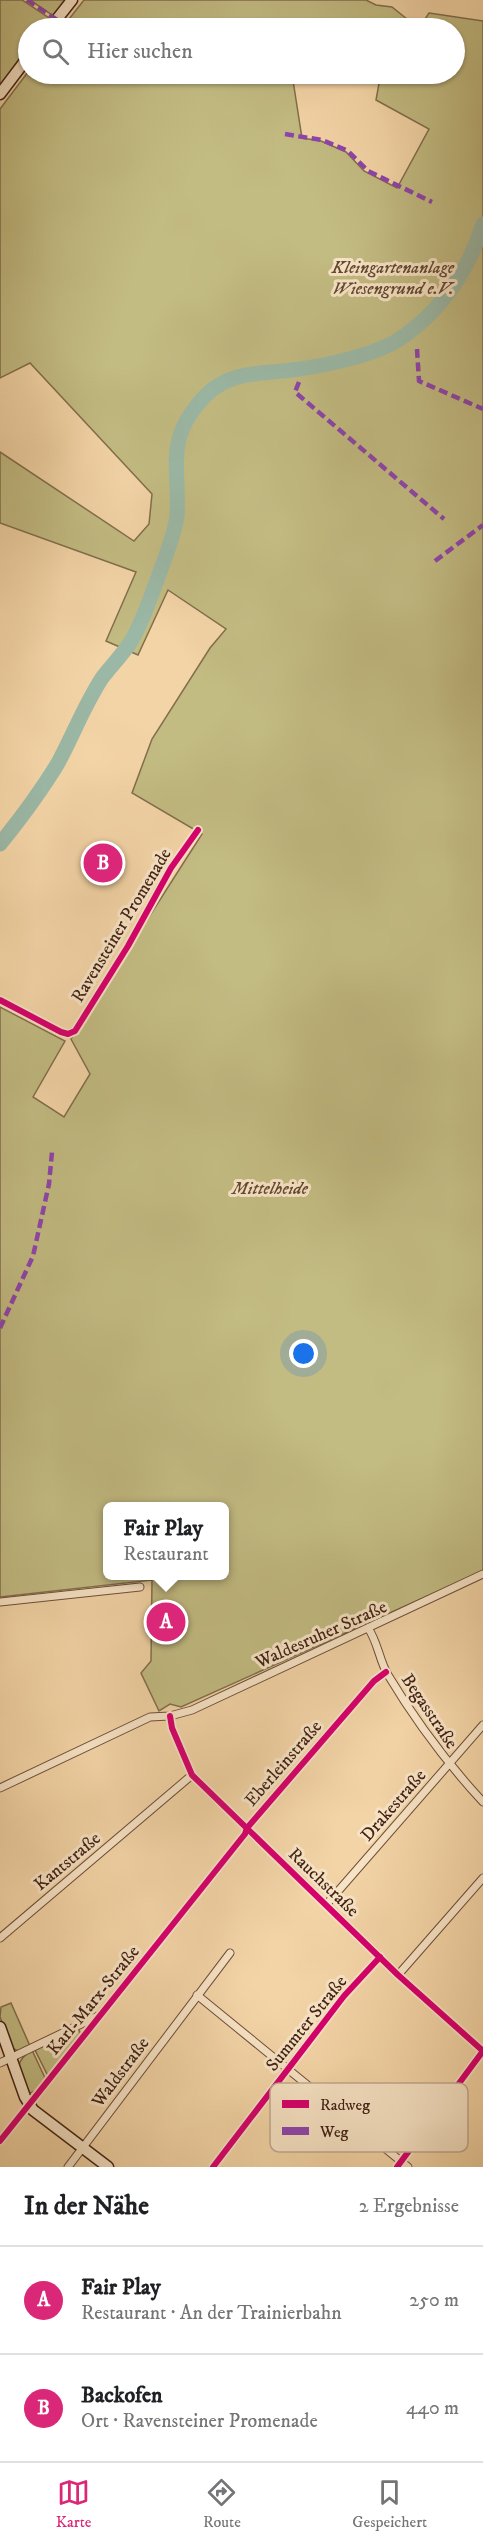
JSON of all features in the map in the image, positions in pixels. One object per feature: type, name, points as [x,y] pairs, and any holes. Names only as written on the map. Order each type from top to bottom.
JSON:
[{"type":"street","points":[[58,18],[72,0]]},
{"type":"street","points":[[0,94],[18,70]]},
{"type":"street","name":"Ravensteiner Promenade","points":[[0,1000],[69,1034],[75,1031],[128,946],[171,868],[198,831]]},
{"type":"street","name":"Waldesruher Straße","points":[[0,1788],[150,1717],[170,1716],[192,1710],[381,1624],[483,1574]]},
{"type":"street","points":[[0,1602],[140,1587]]},
{"type":"street","name":"Begasstraße","points":[[368,1628],[378,1646],[386,1672],[448,1763],[483,1802]]},
{"type":"street","name":"Eberleinstraße","points":[[209,1879],[245,1834],[247,1828],[374,1681],[386,1672]]},
{"type":"street","name":"Rauchstraße","points":[[170,1716],[172,1728],[192,1775],[398,1975],[483,2051]]},
{"type":"street","name":"Drakestraße","points":[[326,1905],[483,1725]]},
{"type":"street","name":"Kantstraße","points":[[0,1938],[192,1775]]},
{"type":"street","points":[[398,1975],[483,1878]]},
{"type":"street","name":"Karl-Marx-Straße","points":[[0,2140],[209,1879]]},
{"type":"street","name":"Waldstraße","points":[[68,2167],[230,1953]]},
{"type":"street","name":"Summter Straße","points":[[277,2083],[344,1996],[380,1957]]},
{"type":"street","points":[[197,1995],[305,2083]]},
{"type":"street","points":[[0,2063],[98,2016]]},
{"type":"street","points":[[0,2027],[33,2110],[108,2167]]},
{"type":"street","points":[[459,2083],[483,2051]]},
{"type":"street","name":"Summter Straße","points":[[213,2167],[270,2092]]},
{"type":"street","points":[[385,2152],[399,2164],[408,2167]]},
{"type":"green space","points":[[0,0],[22,0],[49,18],[18,18],[18,65],[0,89]]},
{"type":"green space","points":[[30,0],[68,0],[55,17]]},
{"type":"green space","points":[[84,0],[366,0],[376,5],[392,7],[406,18],[70,18]]},
{"type":"green space","points":[[429,13],[463,18],[426,18]]},
{"type":"green space","points":[[465,18],[483,21],[483,1577],[463,1580],[181,1707],[170,1704],[159,1711],[141,1673],[151,1661],[152,1580],[0,1597],[0,1007],[65,1041],[33,1097],[64,1117],[90,1074],[71,1039],[202,834],[132,793],[152,739],[210,648],[226,629],[168,590],[138,655],[106,641],[136,572],[0,523],[0,452],[134,541],[149,524],[152,494],[30,363],[0,378],[0,109],[19,84],[294,84],[302,138],[321,141],[346,152],[364,171],[397,188],[429,129],[376,100],[379,84],[465,84]]},
{"type":"green space","points":[[11,2003],[30,2046],[18,2051],[12,2048],[0,2017],[1,2007]]},
{"type":"green space","points":[[78,2029],[81,2034],[48,2076],[35,2050]]},
{"type":"green space","points":[[32,2050],[45,2078],[35,2091],[28,2094],[20,2075],[19,2065],[25,2055]]},
{"type":"waterway","points":[[0,844],[58,763],[96,688],[124,652],[142,620],[176,523],[177,454],[183,427],[191,412],[214,389],[234,378],[350,359],[380,349],[404,336],[431,313],[453,286],[470,257],[483,224]]},
{"type":"marked path","points":[[27,0],[54,18]]},
{"type":"marked path","points":[[285,134],[322,140],[348,151],[368,171],[432,202]]},
{"type":"marked path","points":[[417,349],[419,381],[483,409]]},
{"type":"marked path","points":[[299,382],[295,392],[444,519]]},
{"type":"marked path","points":[[435,561],[483,525]]},
{"type":"marked path","points":[[0,1328],[33,1256],[49,1184],[52,1152]]},
{"type":"cycle path","points":[[0,1000],[61,1032],[68,1034],[75,1031],[128,946],[171,868],[198,830]]},
{"type":"cycle path","points":[[0,2141],[245,1834],[247,1828],[374,1681],[386,1672]]},
{"type":"cycle path","points":[[170,1716],[172,1728],[192,1775],[398,1975],[483,2051],[459,2083]]},
{"type":"cycle path","points":[[277,2083],[344,1996],[380,1957]]},
{"type":"cycle path","points":[[213,2167],[270,2093]]},
{"type":"cycle path","points":[[397,2167],[408,2152]]},
{"type":"place","name":"Backofen","points":[[103,863]]},
{"type":"place","name":"Fair Play","points":[[166,1622]]},
{"type":"park label","name":"Kleingartenanlage Wiesengrund e.V.","points":[[393,277]]},
{"type":"park label","name":"Mittelheide","points":[[270,1188]]}]
